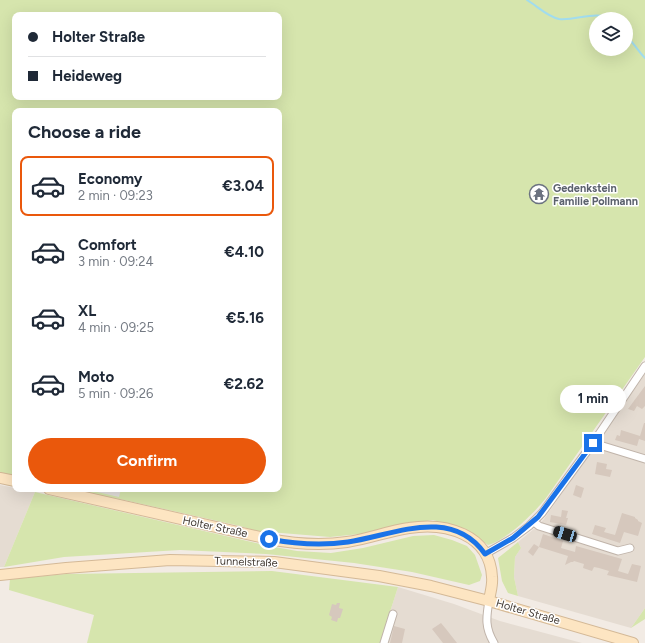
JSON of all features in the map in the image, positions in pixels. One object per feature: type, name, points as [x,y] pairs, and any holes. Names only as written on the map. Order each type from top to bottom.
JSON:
[{"type":"main road","points":[[0,478],[12,480]]},
{"type":"main road","name":"Holter Straße","points":[[62,492],[269,539],[295,543],[326,544],[348,542],[411,528],[439,527],[449,529],[464,534],[476,542],[485,554],[492,576],[489,601],[633,643]]},
{"type":"main road","name":"Tunnelstraße","points":[[0,575],[170,560],[274,562],[379,576],[431,586],[489,601]]},
{"type":"street","points":[[485,554],[513,538],[534,522],[546,508],[593,443],[645,366]]},
{"type":"street","points":[[593,443],[645,459]]},
{"type":"street","points":[[534,522],[539,526],[618,551],[630,548]]},
{"type":"street","points":[[489,601],[486,620],[489,633],[494,643]]},
{"type":"street","points":[[384,643],[393,614]]},
{"type":"shaded area","points":[[645,374],[645,608],[631,628],[518,596],[514,577],[515,557],[521,548],[518,542],[544,519]]},
{"type":"shaded area","points":[[0,485],[12,487],[12,492],[35,492],[4,567],[0,567]]},
{"type":"shaded area","points":[[97,492],[120,492],[119,497]]},
{"type":"shaded area","points":[[398,587],[454,604],[500,621],[582,643],[380,643]]},
{"type":"green space","points":[[0,0],[645,0],[645,357],[546,498],[535,511],[512,532],[488,545],[466,529],[433,520],[406,524],[370,533],[330,537],[257,531],[124,500],[82,492],[282,492],[282,108],[12,108],[12,475],[0,473]]},
{"type":"green space","points":[[35,492],[269,546],[297,551],[331,553],[363,548],[413,536],[434,535],[467,546],[475,555],[482,575],[480,581],[469,585],[412,572],[354,563],[266,554],[180,550],[64,557],[4,567]]},
{"type":"green space","points":[[518,542],[521,548],[515,557],[514,577],[518,596],[508,593],[502,581],[498,558]]},
{"type":"green space","points":[[272,571],[398,587],[380,643],[87,643],[94,615],[9,590],[10,579],[66,574]]},
{"type":"green space","points":[[645,608],[645,619],[631,628]]},
{"type":"building","points":[[645,386],[645,406],[642,409],[637,406],[634,411],[628,409]]},
{"type":"building","points":[[644,423],[645,441],[639,439],[637,446],[615,440],[617,435],[620,436],[621,430],[640,436]]},
{"type":"building","points":[[597,462],[607,464],[606,469],[612,470],[610,477],[595,474]]},
{"type":"building","points":[[576,485],[584,488],[581,498],[573,495]]},
{"type":"building","points":[[562,510],[568,511],[566,525],[550,522],[551,515],[561,517]]},
{"type":"building","points":[[622,513],[635,517],[642,523],[638,536],[624,532],[620,543],[592,534],[595,525],[606,528],[604,532],[615,535]]},
{"type":"building","points":[[543,534],[563,541],[561,548],[575,552],[576,546],[622,559],[618,571],[628,574],[632,564],[641,566],[637,582],[607,575],[609,571],[599,568],[594,567],[592,571],[583,568],[584,564],[574,561],[565,565],[568,556],[539,547]]},
{"type":"building","points":[[534,544],[539,547],[533,556],[528,552]]},
{"type":"building","points":[[337,603],[340,603],[339,608],[343,609],[337,622],[331,620],[332,617],[329,615],[332,604],[336,605]]},
{"type":"building","points":[[441,623],[457,643],[443,643],[432,629]]},
{"type":"building","points":[[394,626],[405,629],[402,643],[390,643]]},
{"type":"waterway","points":[[527,0],[555,18],[566,19],[589,16]]},
{"type":"waterway","points":[[633,43],[645,58]]},
{"type":"place","name":"Gedenkstein Familie Pollmann","points":[[539,194]]},
{"type":"route","points":[[269,539],[295,543],[326,544],[348,542],[411,528],[439,527],[464,534],[476,542],[485,554],[513,538],[542,513],[593,443]]}]
